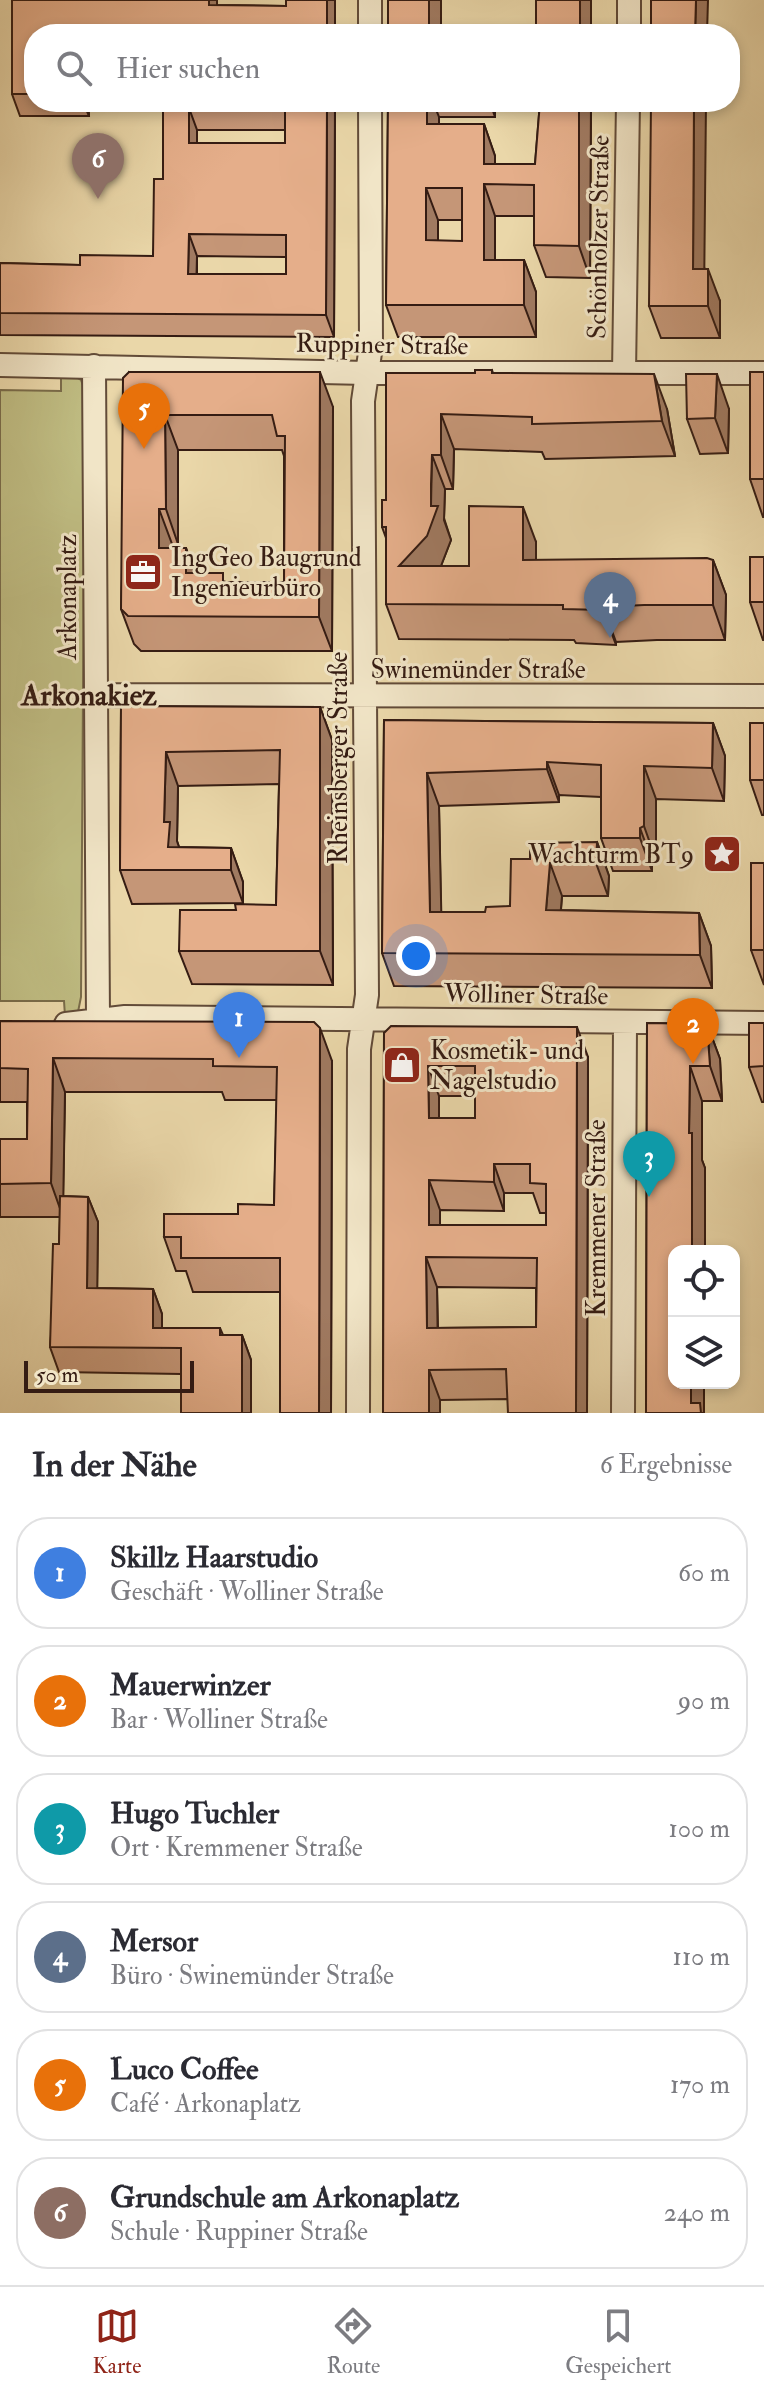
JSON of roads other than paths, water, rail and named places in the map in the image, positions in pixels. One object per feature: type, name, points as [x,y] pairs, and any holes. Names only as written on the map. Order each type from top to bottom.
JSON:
[{"type":"street","points":[[370,0],[370,24]]},
{"type":"street","points":[[629,0],[629,24]]},
{"type":"street","name":"Rheinsberger Straße","points":[[358,1413],[359,1065],[367,995],[363,401],[371,346],[370,112]]},
{"type":"street","name":"Schönholzer Straße","points":[[624,373],[628,112]]},
{"type":"street","name":"Ruppiner Straße","points":[[0,365],[366,373],[764,373]]},
{"type":"street","name":"Arkonaplatz","points":[[94,366],[98,1020]]},
{"type":"street","name":"Swinemünder Straße","points":[[95,695],[764,696]]},
{"type":"street","name":"Wolliner Straße","points":[[46,1025],[125,1017],[764,1023]]},
{"type":"street","name":"Kremmener Straße","points":[[623,1413],[625,1024]]},
{"type":"place","name":"Grundschule am Arkonaplatz","points":[[98,199]]},
{"type":"place","name":"Luco Coffee","points":[[144,449]]},
{"type":"place","name":"IngGeo Baugrund Ingenieurbüro","points":[[143,572]]},
{"type":"place","name":"Mersor","points":[[610,638]]},
{"type":"place","name":"Wachturm BT9","points":[[722,854]]},
{"type":"place","name":"Skillz Haarstudio","points":[[239,1058]]},
{"type":"place","name":"Mauerwinzer","points":[[693,1064]]},
{"type":"place","name":"Kosmetik- und Nagelstudio","points":[[402,1065]]},
{"type":"place","name":"Hugo Tuchler","points":[[649,1197]]},
{"type":"district","name":"Arkonakiez","points":[[89,695]]}]
